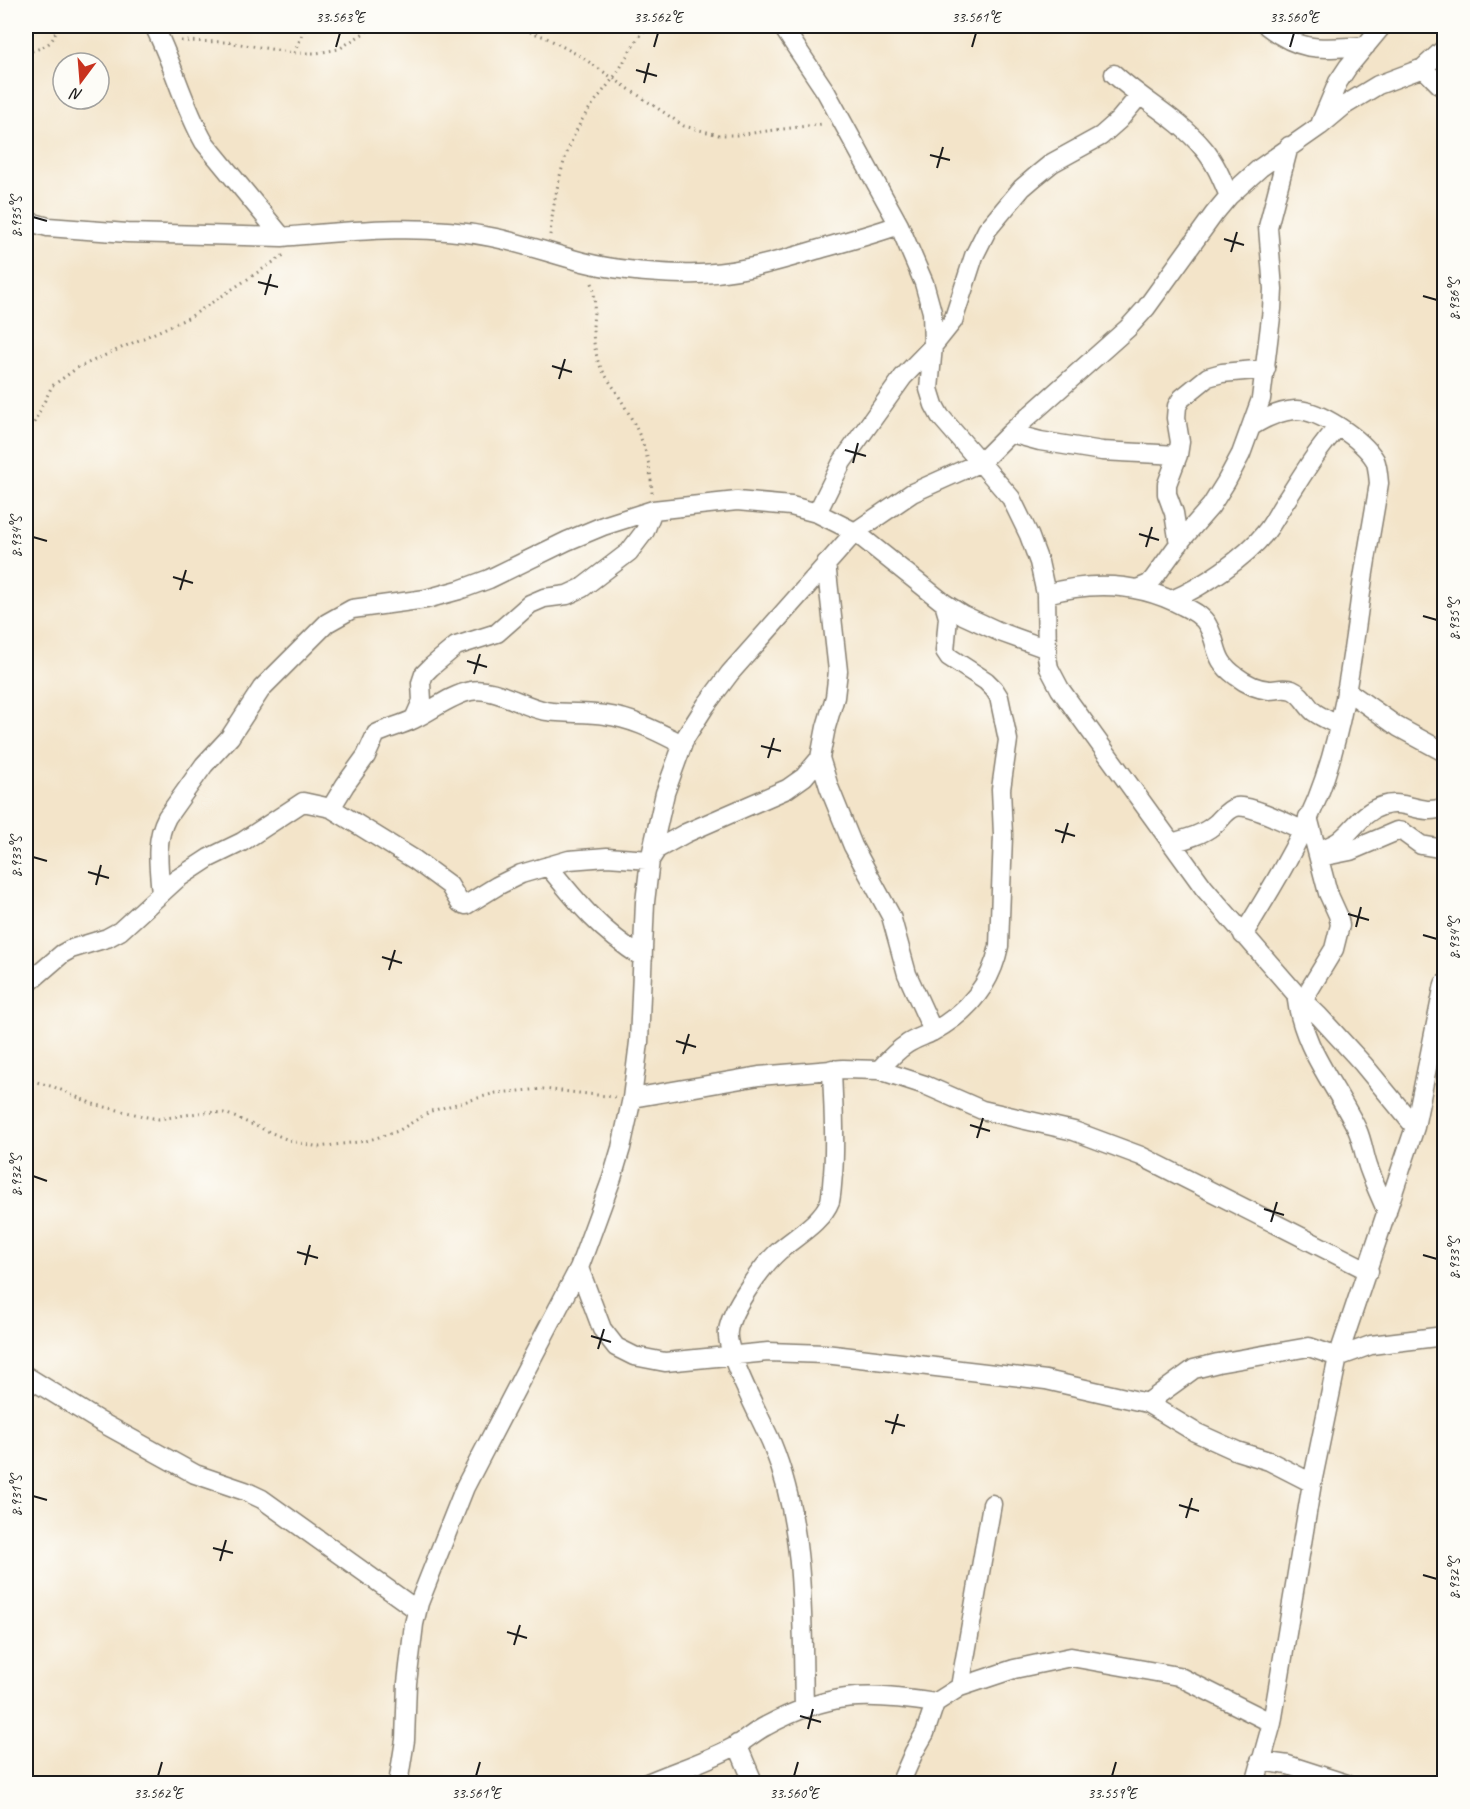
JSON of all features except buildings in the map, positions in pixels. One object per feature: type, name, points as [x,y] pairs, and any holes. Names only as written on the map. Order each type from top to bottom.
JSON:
[{"type":"street","points":[[782,26],[826,92],[899,225],[924,283],[932,312],[933,346],[929,389],[934,405],[940,416],[1011,498],[1029,535],[1039,562],[1046,594],[1047,649],[1050,668],[1060,689],[1204,888],[1299,997],[1363,1064],[1415,1127]]},
{"type":"street","points":[[1267,26],[1296,45],[1310,48],[1366,46]]},
{"type":"street","points":[[1320,126],[1338,82],[1382,26]]},
{"type":"street","points":[[158,33],[190,116],[204,142],[282,237]]},
{"type":"street","points":[[398,1784],[406,1728],[407,1683],[417,1610],[465,1487],[579,1268],[612,1178],[632,1098],[639,1042],[645,902],[651,860],[665,793],[682,744],[706,705],[730,674],[855,532],[912,493],[981,462],[1010,433],[1128,328],[1146,308],[1187,249],[1229,196],[1260,168],[1288,146],[1320,126],[1345,105],[1378,85],[1423,68],[1444,49]]},
{"type":"street","points":[[1423,68],[1444,89]]},
{"type":"street","points":[[1114,74],[1185,130],[1203,148],[1214,164],[1229,196]]},
{"type":"street","points":[[817,513],[842,462],[903,377],[953,321],[974,256],[987,230],[999,214],[1052,163],[1101,136],[1119,120],[1139,96]]},
{"type":"street","points":[[1137,588],[1149,584],[1211,506],[1241,454],[1252,426],[1261,399],[1266,369],[1273,289],[1268,227],[1288,146]]},
{"type":"street","points":[[26,221],[48,227],[127,233],[282,237],[403,229],[462,233],[491,237],[585,263],[639,271],[684,274],[735,271],[778,262],[860,239],[899,225]]},
{"type":"street","points":[[1179,544],[1174,513],[1167,494],[1167,484],[1178,455],[1180,442],[1176,418],[1178,406],[1182,398],[1208,377],[1221,373],[1266,369]]},
{"type":"street","points":[[1243,935],[1279,875],[1305,824],[1324,776],[1346,690],[1378,483],[1376,463],[1367,450],[1338,427],[1314,413],[1297,410],[1280,413],[1252,426]]},
{"type":"street","points":[[1172,600],[1190,593],[1208,581],[1253,546],[1266,532],[1317,451],[1338,427]]},
{"type":"street","points":[[1010,433],[1049,443],[1102,451],[1178,455]]},
{"type":"street","points":[[161,894],[158,852],[162,825],[204,765],[230,737],[262,688],[327,623],[352,609],[426,599],[459,590],[489,579],[603,526],[652,510],[737,501],[791,506],[817,513],[855,532],[944,603],[979,624],[1047,649]]},
{"type":"street","points":[[414,719],[422,701],[421,683],[424,674],[431,667],[456,646],[497,633],[530,604],[544,598],[567,595],[582,588],[629,552],[645,531],[652,510]]},
{"type":"street","points":[[826,563],[838,671],[835,697],[820,758],[852,846],[891,916],[907,974],[933,1031]]},
{"type":"street","points":[[1046,594],[1105,585],[1137,588],[1172,600],[1199,615],[1208,626],[1216,654],[1223,665],[1236,676],[1260,689],[1293,690],[1314,711],[1338,725]]},
{"type":"street","points":[[879,1070],[907,1044],[933,1031],[968,1006],[980,993],[995,964],[999,946],[1003,834],[1001,789],[1008,740],[999,698],[994,689],[986,681],[949,657],[945,651],[948,617],[944,603]]},
{"type":"street","points":[[331,808],[366,756],[375,735],[414,719],[461,694],[481,690],[547,711],[618,717],[682,744]]},
{"type":"street","points":[[1346,690],[1398,727],[1444,752]]},
{"type":"street","points":[[651,860],[657,849],[686,833],[787,789],[804,777],[820,758]]},
{"type":"street","points":[[26,985],[62,954],[120,931],[192,869],[242,842],[297,805],[307,802],[331,808],[432,872],[449,885],[462,905],[468,905],[521,874],[569,860],[595,856],[651,860]]},
{"type":"street","points":[[1319,854],[1339,841],[1368,812],[1385,804],[1401,803],[1425,811],[1444,807]]},
{"type":"street","points":[[1171,843],[1199,834],[1215,825],[1229,811],[1241,807],[1305,824]]},
{"type":"street","points":[[1305,824],[1319,854],[1328,893],[1340,925],[1334,949],[1299,997],[1298,1015],[1315,1058],[1348,1111],[1358,1132],[1368,1168],[1387,1212]]},
{"type":"street","points":[[1319,854],[1350,851],[1397,831],[1403,832],[1421,845],[1444,849]]},
{"type":"street","points":[[548,866],[599,926],[616,941],[643,958]]},
{"type":"street","points":[[1255,1784],[1272,1723],[1312,1483],[1338,1357],[1369,1271],[1415,1127],[1444,984]]},
{"type":"street","points":[[632,1098],[759,1076],[832,1069],[879,1070],[926,1085],[982,1110],[1074,1131],[1142,1156],[1369,1271]]},
{"type":"street","points":[[804,1708],[802,1596],[790,1503],[772,1443],[732,1355],[728,1336],[729,1324],[748,1289],[776,1254],[820,1216],[829,1202],[835,1143],[832,1069]]},
{"type":"street","points":[[579,1268],[602,1329],[616,1347],[624,1352],[665,1362],[768,1352],[825,1354],[1046,1380],[1147,1402],[1195,1432],[1237,1451],[1269,1461],[1312,1483]]},
{"type":"street","points":[[1147,1402],[1194,1369],[1218,1363],[1309,1347],[1338,1357],[1371,1345],[1444,1336]]},
{"type":"street","points":[[26,1376],[99,1421],[195,1474],[235,1487],[262,1499],[417,1610]]},
{"type":"street","points":[[960,1687],[992,1504]]},
{"type":"street","points":[[900,1784],[925,1733],[935,1703],[960,1687],[1014,1669],[1071,1657],[1178,1676],[1272,1723]]},
{"type":"street","points":[[645,1784],[737,1744],[764,1727],[804,1708],[830,1700],[857,1696],[887,1696],[935,1703]]},
{"type":"street","points":[[737,1744],[754,1784]]},
{"type":"street","points":[[1260,1761],[1288,1765],[1347,1784]]},
{"type":"path","points":[[26,53],[51,42],[55,37],[56,26]]},
{"type":"path","points":[[294,53],[306,26]]},
{"type":"path","points":[[158,33],[294,53],[329,52],[339,49],[375,26]]},
{"type":"path","points":[[513,26],[560,45],[684,126],[719,135],[737,135],[842,121]]},
{"type":"path","points":[[549,252],[557,190],[568,150],[586,115],[644,31],[651,26]]},
{"type":"path","points":[[26,439],[52,386],[64,376],[190,317],[315,234]]},
{"type":"path","points":[[585,263],[595,291],[594,344],[599,365],[624,405],[646,449],[651,469],[652,510]]},
{"type":"path","points":[[26,1079],[93,1104],[147,1117],[159,1119],[205,1112],[225,1113],[291,1141],[319,1147],[366,1141],[398,1131],[431,1111],[496,1093],[543,1089],[632,1098]]}]
